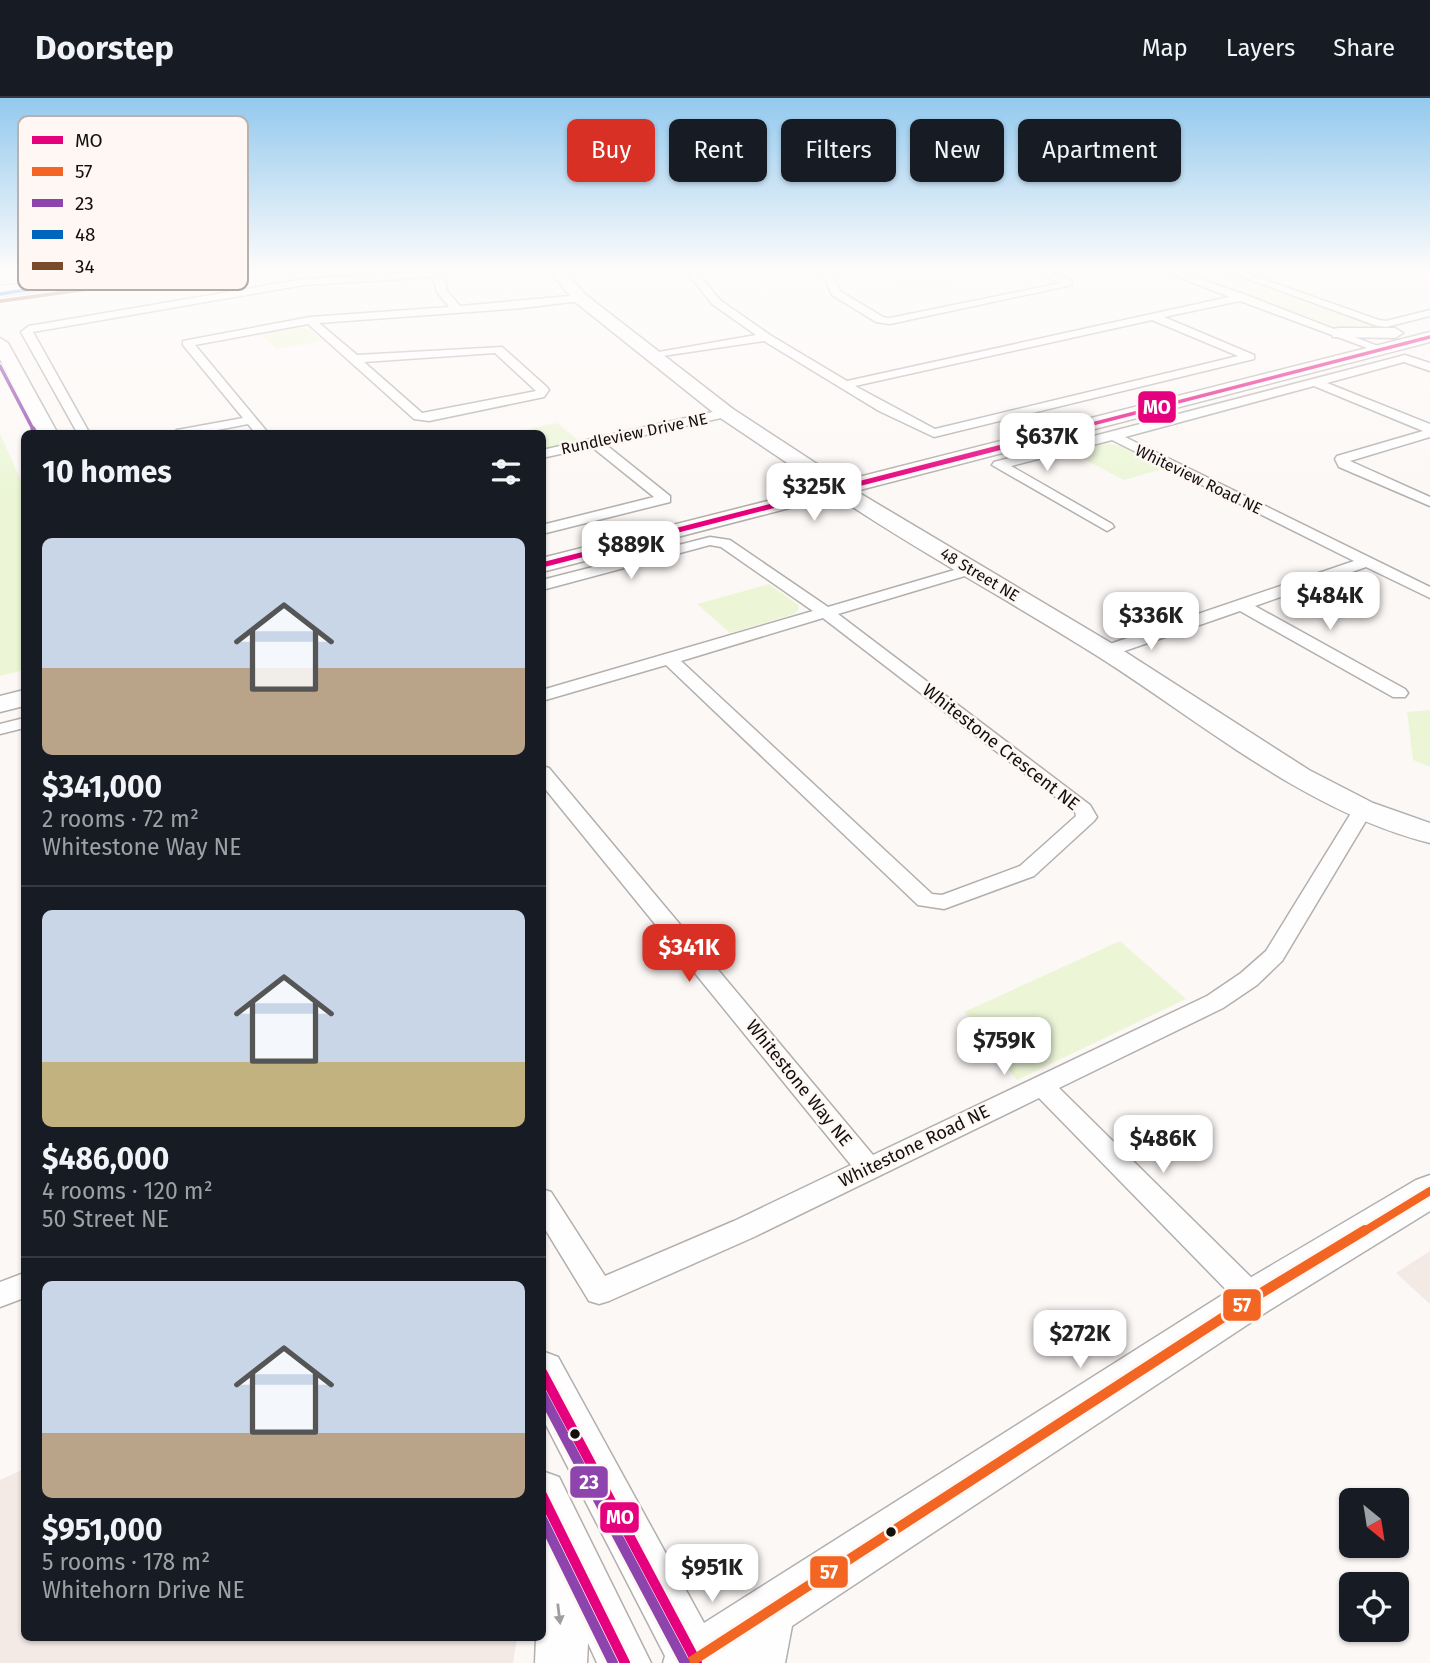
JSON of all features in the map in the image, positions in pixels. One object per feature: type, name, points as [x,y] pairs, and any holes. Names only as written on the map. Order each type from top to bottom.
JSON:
[{"type":"main road","points":[[1,345],[46,430]]},
{"type":"main road","name":"48 Street NE","points":[[639,345],[726,413],[841,490],[1107,651],[1299,776],[1363,809],[1430,834]]},
{"type":"main road","points":[[546,564],[841,490],[1378,345]]},
{"type":"main road","points":[[0,386],[21,430]]},
{"type":"main road","points":[[546,550],[841,490]]},
{"type":"main road","points":[[0,690],[21,684]]},
{"type":"main road","points":[[0,704],[21,699]]},
{"type":"main road","points":[[546,1379],[694,1662],[1253,1298],[1430,1191]]},
{"type":"main road","points":[[546,1501],[625,1663]]},
{"type":"main road","points":[[546,1517],[562,1635],[561,1663]]},
{"type":"main road","points":[[759,1663],[769,1611]]},
{"type":"street","points":[[34,345],[82,430]]},
{"type":"street","points":[[189,345],[260,430]]},
{"type":"street","points":[[338,345],[418,416],[429,417],[540,394],[543,390],[498,349],[354,359]]},
{"type":"street","points":[[653,356],[718,345]]},
{"type":"street","points":[[779,345],[844,385],[934,433],[1250,357],[1221,345]]},
{"type":"street","points":[[844,385],[1026,345]]},
{"type":"street","name":"Whiteview Road NE","points":[[1113,436],[1405,358],[1430,367]]},
{"type":"street","points":[[1315,382],[1430,431]]},
{"type":"street","name":"Rundleview Drive NE","points":[[546,453],[726,413]]},
{"type":"street","points":[[198,430],[251,420]]},
{"type":"street","points":[[1430,431],[1342,458],[1344,464],[1430,502]]},
{"type":"street","points":[[1107,527],[999,465],[1113,436]]},
{"type":"street","name":"Whiteview Road NE","points":[[1113,436],[1430,593]]},
{"type":"street","points":[[546,529],[664,499],[594,442]]},
{"type":"street","name":"Whitestone Crescent NE","points":[[546,584],[710,541],[725,543],[826,612],[1083,808],[1087,817],[1027,871],[944,902],[926,900],[669,659]]},
{"type":"street","points":[[1107,651],[1366,562]]},
{"type":"street","points":[[546,695],[973,569]]},
{"type":"street","points":[[1242,604],[1399,693]]},
{"type":"street","points":[[0,729],[21,724]]},
{"type":"street","name":"Whitestone Way NE","points":[[546,777],[869,1168]]},
{"type":"street","name":"Whitestone Road NE","points":[[546,1206],[599,1292],[744,1229],[1215,1002],[1249,979],[1274,956],[1363,809]]},
{"type":"street","points":[[1041,1085],[1253,1298]]},
{"type":"street","points":[[0,1295],[21,1286]]},
{"type":"shaded area","points":[[1430,1251],[1430,1304],[1396,1273]]},
{"type":"shaded area","points":[[21,1470],[21,1641],[517,1641],[513,1663],[0,1663],[0,1480]]},
{"type":"green space","points":[[272,345],[298,345],[276,349]]},
{"type":"green space","points":[[557,423],[579,441],[546,448],[546,430],[523,430]]},
{"type":"green space","points":[[0,434],[21,480],[21,671],[0,676]]},
{"type":"green space","points":[[1104,443],[1121,446],[1166,468],[1124,480],[1070,452]]},
{"type":"green space","points":[[769,584],[798,605],[799,609],[794,614],[730,633],[697,604]]},
{"type":"green space","points":[[1430,710],[1430,767],[1413,760],[1407,712]]},
{"type":"green space","points":[[1120,941],[1186,999],[1017,1080],[964,1012]]},
{"type":"transit line","name":"MO","points":[[546,564],[1399,345]]},
{"type":"transit line","name":"23","points":[[0,366],[34,430]]},
{"type":"transit line","name":"57","points":[[689,1663],[1253,1298],[1430,1191]]},
{"type":"transit line","name":"MO","points":[[546,1380],[697,1663]]},
{"type":"transit line","name":"23","points":[[546,1402],[685,1663]]},
{"type":"transit line","name":"MO","points":[[546,1503],[625,1663]]},
{"type":"transit line","name":"23","points":[[546,1527],[613,1663]]}]
